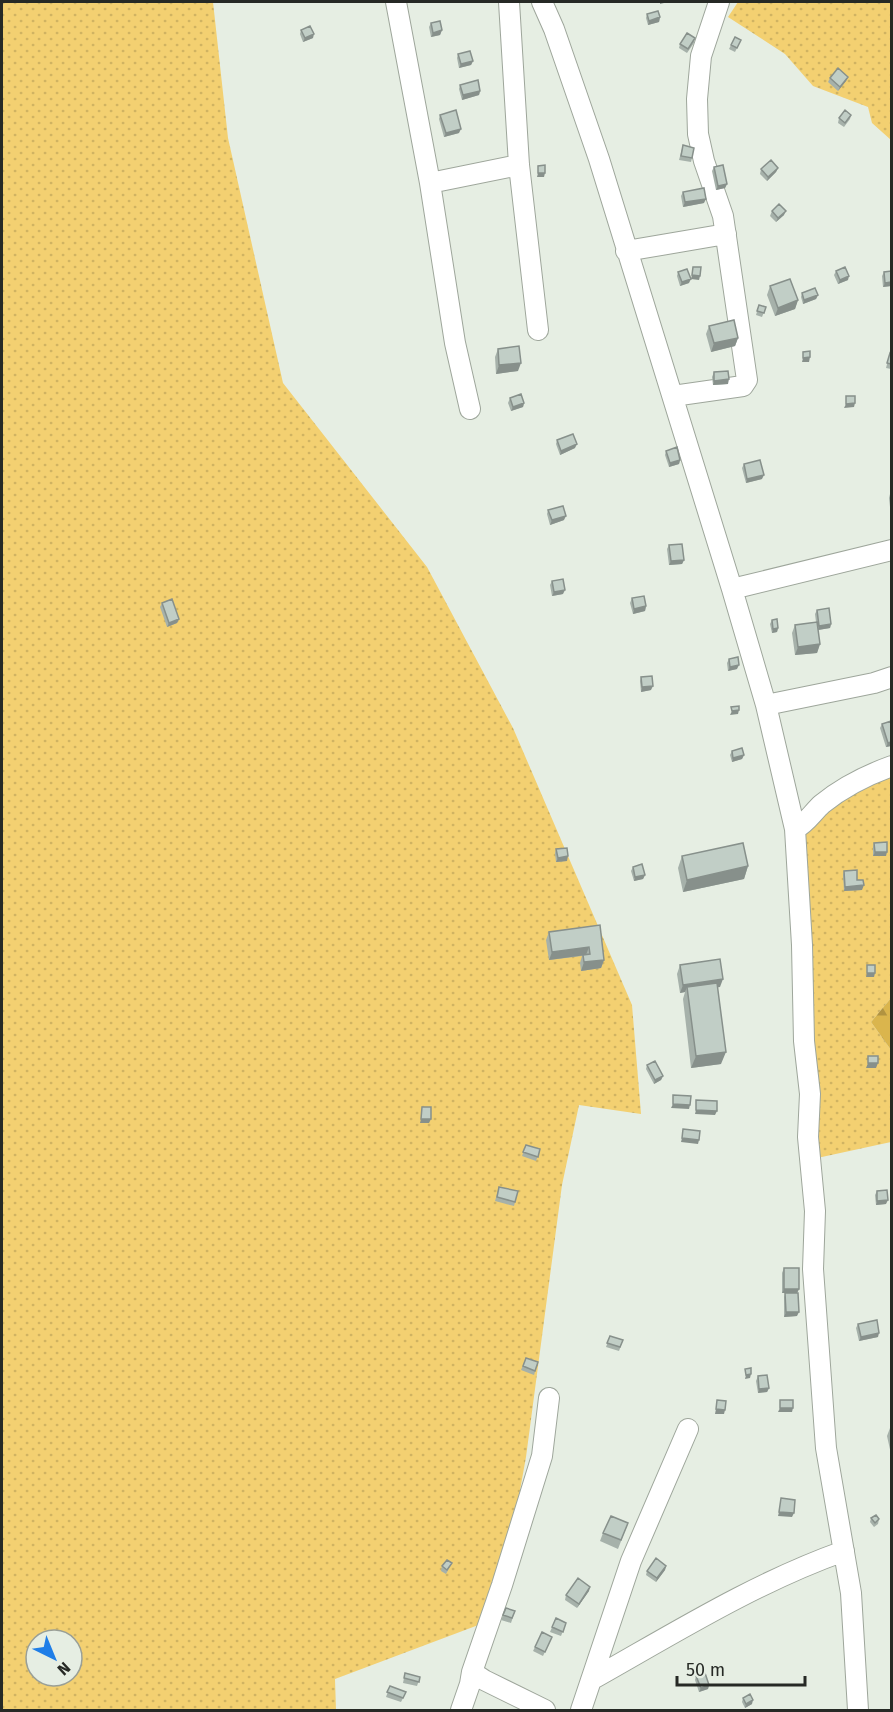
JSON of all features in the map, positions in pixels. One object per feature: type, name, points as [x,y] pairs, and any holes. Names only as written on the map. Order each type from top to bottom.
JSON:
[{"type":"street","points":[[396,2],[430,183],[455,343],[470,409]]},
{"type":"street","points":[[509,2],[519,165],[538,330]]},
{"type":"street","points":[[542,2],[554,29],[599,159],[732,589],[766,705],[795,830],[802,945],[804,1041],[810,1094],[808,1137],[815,1211],[813,1269],[826,1448],[851,1593],[858,1710]]},
{"type":"street","points":[[673,396],[743,386],[747,380],[723,216],[704,161],[698,134],[701,56],[719,2]]},
{"type":"street","points":[[430,183],[519,165]]},
{"type":"street","points":[[626,251],[726,234]]},
{"type":"street","points":[[732,589],[891,550]]},
{"type":"street","points":[[766,705],[874,683],[891,677]]},
{"type":"street","points":[[795,830],[801,827],[823,803],[848,786],[891,766]]},
{"type":"street","points":[[461,1710],[542,1456],[549,1398]]},
{"type":"street","points":[[581,1710],[632,1561],[688,1429]]},
{"type":"street","points":[[591,1680],[755,1589],[810,1563],[843,1551]]},
{"type":"street","points":[[472,1672],[545,1710]]},
{"type":"shaded area","points":[[2,2],[213,2],[228,138],[283,383],[427,567],[513,728],[632,1005],[641,1114],[579,1105],[562,1185],[526,1457],[497,1618],[335,1679],[336,1710],[2,1710]]},
{"type":"shaded area","points":[[738,2],[891,2],[891,140],[872,123],[868,107],[813,86],[785,54],[728,17]]},
{"type":"shaded area","points":[[891,774],[891,998],[871,1022],[891,1050],[891,1142],[808,1160],[792,857],[808,829],[850,792]]},
{"type":"green space","points":[[891,998],[891,1050],[871,1022]]},
{"type":"building","points":[[658,11],[660,17],[649,21],[647,14]]},
{"type":"building","points":[[440,21],[442,30],[433,33],[431,23]]},
{"type":"building","points":[[310,26],[314,34],[305,38],[301,30]]},
{"type":"building","points":[[687,33],[695,38],[688,49],[680,44]]},
{"type":"building","points":[[735,37],[741,40],[737,48],[731,45]]},
{"type":"building","points":[[470,51],[473,61],[461,64],[458,54]]},
{"type":"building","points":[[838,68],[848,77],[840,87],[830,78]]},
{"type":"building","points":[[478,80],[480,91],[463,95],[460,85]]},
{"type":"building","points":[[456,110],[461,129],[446,133],[440,115]]},
{"type":"building","points":[[845,110],[851,115],[845,123],[839,118]]},
{"type":"building","points":[[683,145],[694,148],[692,158],[681,156]]},
{"type":"building","points":[[771,160],[778,168],[768,177],[761,169]]},
{"type":"building","points":[[545,165],[545,173],[538,173],[538,166]]},
{"type":"building","points":[[723,165],[727,184],[718,186],[714,167]]},
{"type":"building","points":[[704,188],[706,199],[685,202],[683,192]]},
{"type":"building","points":[[779,204],[786,211],[778,218],[772,211]]},
{"type":"building","points":[[693,267],[701,267],[700,276],[692,275]]},
{"type":"building","points":[[845,267],[849,276],[840,280],[836,271]]},
{"type":"building","points":[[687,269],[691,279],[682,282],[678,272]]},
{"type":"building","points":[[891,271],[891,282],[885,283],[884,272]]},
{"type":"building","points":[[790,279],[798,300],[778,308],[770,286]]},
{"type":"building","points":[[815,288],[818,295],[804,300],[802,293]]},
{"type":"building","points":[[759,305],[766,307],[764,313],[757,311]]},
{"type":"building","points":[[734,320],[738,338],[714,343],[709,326]]},
{"type":"building","points":[[519,346],[521,363],[499,365],[498,349]]},
{"type":"building","points":[[810,351],[810,357],[803,358],[803,352]]},
{"type":"building","points":[[891,354],[891,364],[887,363]]},
{"type":"building","points":[[728,371],[729,379],[714,381],[714,372]]},
{"type":"building","points":[[521,394],[524,403],[513,407],[510,398]]},
{"type":"building","points":[[846,396],[855,396],[855,403],[846,404]]},
{"type":"building","points":[[573,434],[577,444],[561,451],[557,440]]},
{"type":"building","points":[[677,447],[680,460],[670,463],[666,451]]},
{"type":"building","points":[[760,460],[764,475],[747,479],[744,464]]},
{"type":"building","points":[[563,506],[566,516],[552,520],[548,510]]},
{"type":"building","points":[[682,544],[684,560],[671,561],[669,545]]},
{"type":"building","points":[[563,579],[565,590],[554,592],[552,581]]},
{"type":"building","points":[[644,596],[646,606],[634,609],[632,598]]},
{"type":"building","points":[[172,599],[179,619],[169,623],[162,603]]},
{"type":"building","points":[[829,608],[831,624],[819,626],[817,610]]},
{"type":"building","points":[[777,619],[778,628],[773,629],[772,620]]},
{"type":"building","points":[[817,622],[820,644],[798,647],[795,625]]},
{"type":"building","points":[[738,657],[739,665],[730,667],[729,659]]},
{"type":"building","points":[[652,676],[653,686],[642,687],[641,677]]},
{"type":"building","points":[[739,706],[739,710],[732,711],[731,707]]},
{"type":"building","points":[[891,721],[891,742],[888,743],[882,724]]},
{"type":"building","points":[[742,748],[744,755],[733,758],[732,751]]},
{"type":"building","points":[[887,842],[887,852],[875,852],[874,843]]},
{"type":"building","points":[[743,843],[748,866],[687,880],[682,856]]},
{"type":"building","points":[[567,848],[568,856],[558,858],[556,849]]},
{"type":"building","points":[[642,864],[645,875],[635,877],[633,867]]},
{"type":"building","points":[[857,870],[857,880],[863,880],[864,885],[845,887],[844,871]]},
{"type":"building","points":[[600,925],[604,960],[584,962],[583,955],[590,954],[589,947],[552,952],[549,932]]},
{"type":"building","points":[[720,959],[723,979],[683,985],[680,965]]},
{"type":"building","points":[[867,965],[875,965],[875,973],[867,973]]},
{"type":"building","points":[[717,983],[726,1052],[696,1056],[687,987]]},
{"type":"building","points":[[868,1056],[878,1056],[878,1063],[868,1063]]},
{"type":"building","points":[[655,1061],[663,1076],[655,1080],[647,1065]]},
{"type":"building","points":[[673,1095],[691,1096],[690,1105],[673,1104]]},
{"type":"building","points":[[696,1100],[717,1101],[717,1111],[696,1110]]},
{"type":"building","points":[[422,1107],[431,1107],[431,1119],[421,1119]]},
{"type":"building","points":[[683,1129],[700,1131],[699,1140],[682,1138]]},
{"type":"building","points":[[526,1145],[540,1149],[538,1157],[523,1152]]},
{"type":"building","points":[[499,1187],[518,1191],[515,1202],[497,1197]]},
{"type":"building","points":[[887,1190],[888,1200],[877,1201],[877,1191]]},
{"type":"building","points":[[784,1268],[799,1268],[799,1289],[784,1289]]},
{"type":"building","points":[[785,1293],[798,1293],[799,1312],[786,1312]]},
{"type":"building","points":[[877,1320],[879,1333],[861,1337],[858,1324]]},
{"type":"building","points":[[610,1336],[623,1340],[620,1347],[607,1343]]},
{"type":"building","points":[[526,1358],[538,1362],[535,1371],[523,1366]]},
{"type":"building","points":[[751,1368],[751,1374],[746,1375],[745,1369]]},
{"type":"building","points":[[767,1375],[769,1388],[759,1389],[758,1376]]},
{"type":"building","points":[[717,1400],[726,1401],[725,1410],[716,1409]]},
{"type":"building","points":[[780,1400],[793,1400],[793,1408],[780,1408]]},
{"type":"building","points":[[781,1498],[795,1500],[794,1513],[779,1512]]},
{"type":"building","points":[[876,1515],[879,1519],[875,1523],[871,1518]]},
{"type":"building","points":[[611,1516],[628,1523],[621,1540],[603,1533]]},
{"type":"building","points":[[656,1558],[666,1566],[657,1578],[647,1571]]},
{"type":"building","points":[[447,1560],[452,1563],[447,1570],[442,1566]]},
{"type":"building","points":[[578,1578],[590,1587],[579,1604],[566,1595]]},
{"type":"building","points":[[506,1608],[515,1611],[512,1618],[503,1615]]},
{"type":"building","points":[[556,1618],[566,1623],[563,1632],[552,1627]]},
{"type":"building","points":[[542,1632],[552,1637],[545,1652],[535,1647]]},
{"type":"building","points":[[405,1673],[420,1677],[419,1682],[404,1678]]},
{"type":"building","points":[[705,1673],[709,1685],[701,1688],[696,1676]]},
{"type":"building","points":[[390,1686],[406,1692],[403,1698],[387,1692]]},
{"type":"building","points":[[750,1694],[753,1700],[746,1704],[743,1698]]}]
